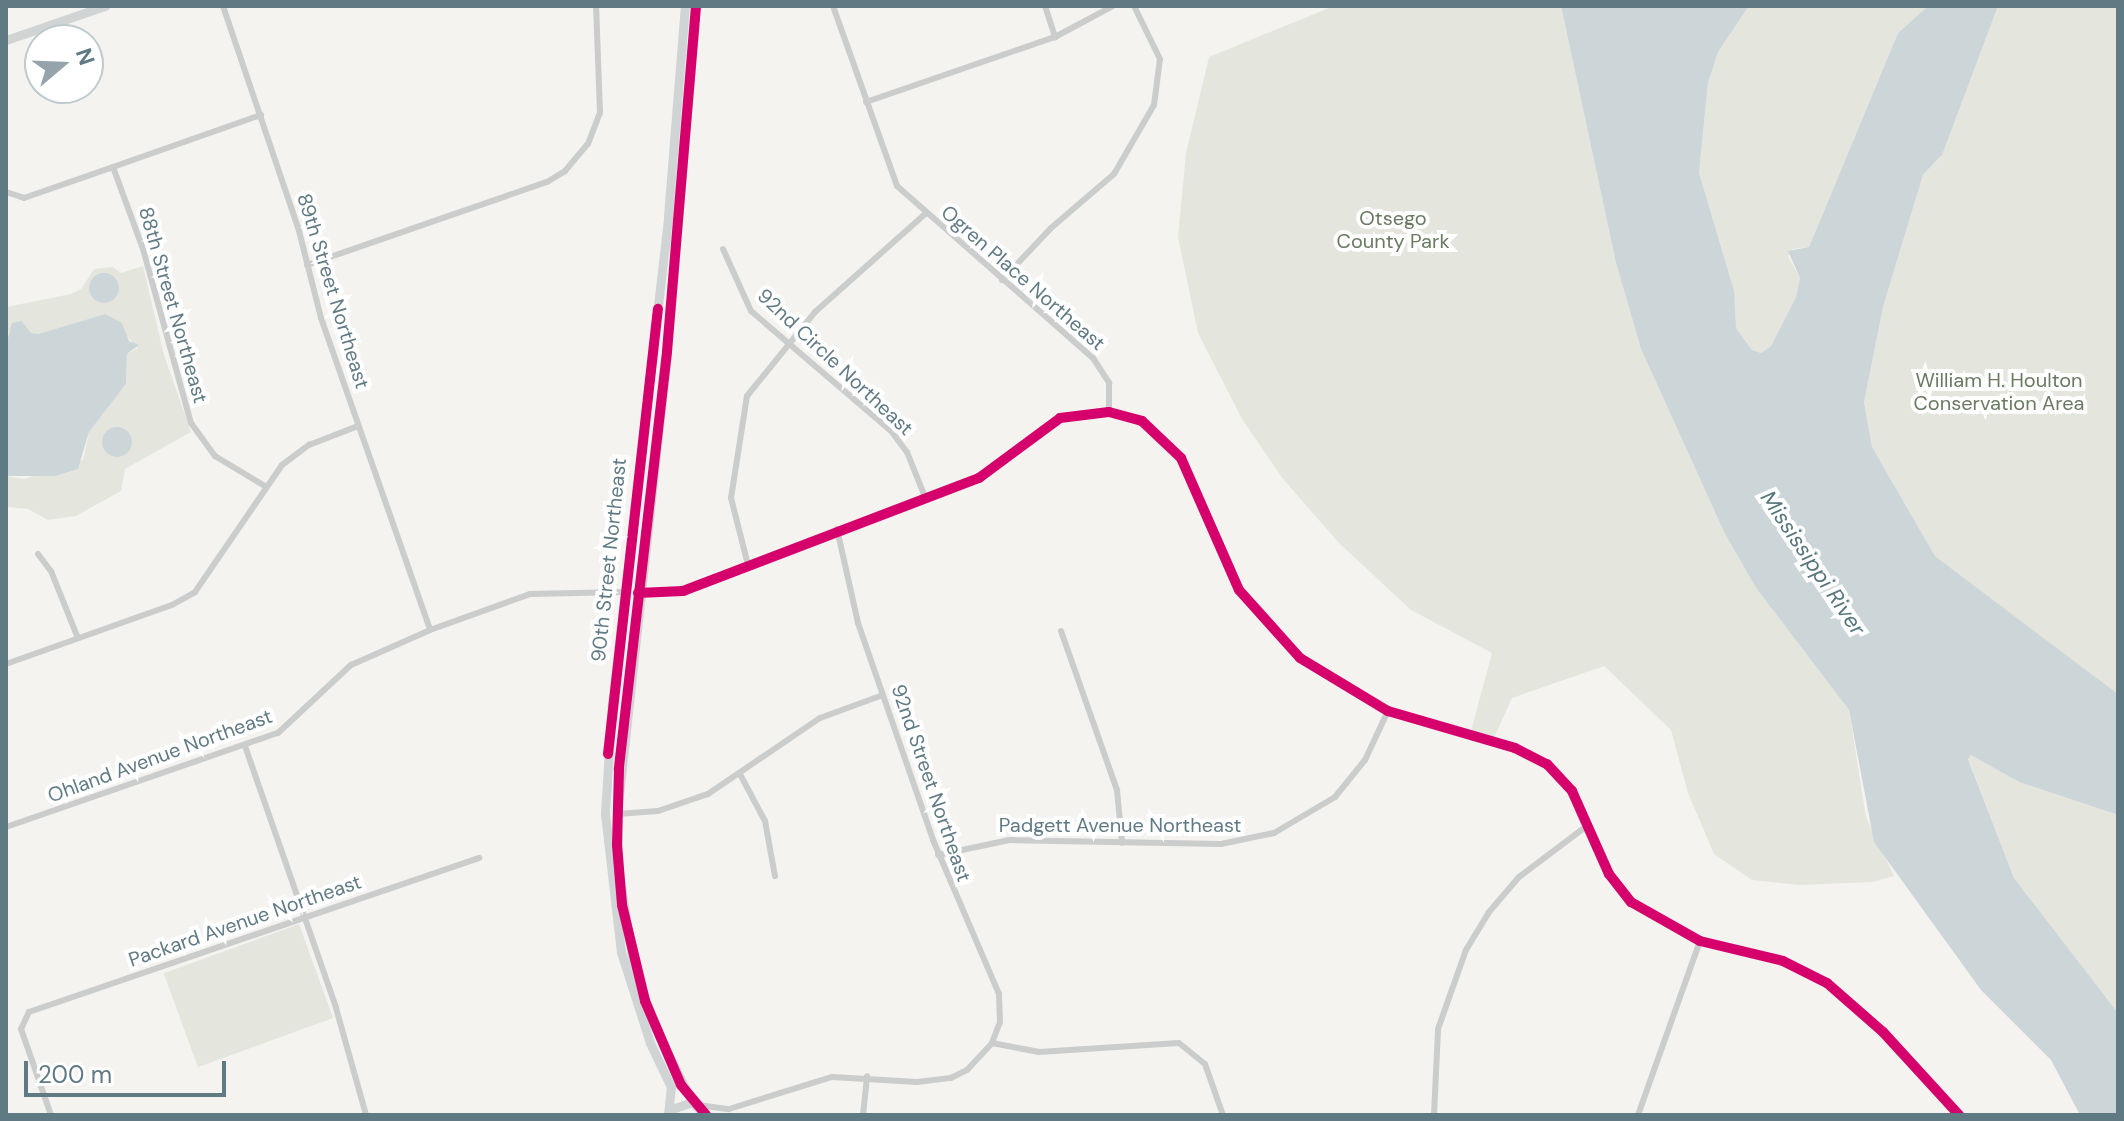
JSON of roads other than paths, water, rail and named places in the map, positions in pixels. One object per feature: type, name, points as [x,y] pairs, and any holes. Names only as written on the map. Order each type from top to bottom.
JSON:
[{"type":"main road","points":[[6,40],[105,6]]},
{"type":"main road","name":"90th Street Northeast","points":[[668,1113],[671,1087],[650,1043],[621,952],[607,858],[609,744],[625,574],[668,216],[685,6]]},
{"type":"main road","name":"90th Street Northeast","points":[[696,6],[667,352],[617,814],[622,905],[632,957],[659,1038],[695,1103],[706,1115]]},
{"type":"main road","points":[[625,574],[639,590]]},
{"type":"main road","points":[[623,594],[637,609]]},
{"type":"main road","points":[[668,1113],[695,1103]]},
{"type":"street","name":"89th Street Northeast","points":[[223,6],[261,115],[358,426],[430,630]]},
{"type":"street","points":[[307,265],[547,182],[572,165],[588,144],[600,113],[596,6]]},
{"type":"street","name":"Ogren Place Northeast","points":[[833,6],[897,186],[1100,366],[1111,391],[1109,412]]},
{"type":"street","points":[[1045,6],[1055,37]]},
{"type":"street","points":[[866,102],[1055,37],[1113,6]]},
{"type":"street","points":[[1002,280],[1126,159],[1154,105],[1160,59],[1134,6]]},
{"type":"street","points":[[6,192],[24,198],[261,115]]},
{"type":"street","name":"88th Street Northeast","points":[[113,167],[143,249],[191,423],[215,456],[263,485]]},
{"type":"street","points":[[748,565],[732,509],[741,412],[761,374],[787,343],[925,214]]},
{"type":"street","name":"92nd Circle Northeast","points":[[723,249],[744,301],[787,343],[900,441],[925,497]]},
{"type":"street","points":[[639,590],[683,591],[881,512],[990,473],[1052,422],[1081,413],[1109,412],[1142,421],[1170,444],[1188,473],[1230,576],[1280,640],[1331,681],[1388,711],[1530,754],[1566,782],[1609,874],[1631,902],[1700,941],[1783,961],[1827,983],[1883,1032],[1959,1115]]},
{"type":"street","points":[[6,664],[172,605],[195,592],[263,485],[309,445],[358,426]]},
{"type":"street","name":"92nd Street Northeast","points":[[837,529],[858,623],[938,855],[999,994],[1000,1022],[992,1043]]},
{"type":"street","points":[[38,554],[51,571],[78,638]]},
{"type":"street","name":"Ohland Avenue Northeast","points":[[6,827],[245,746],[290,726],[353,664],[430,630],[530,594],[623,594]]},
{"type":"street","points":[[1061,631],[1117,790],[1122,843]]},
{"type":"street","points":[[617,814],[676,806],[741,776],[820,718],[883,695]]},
{"type":"street","name":"Padgett Avenue Northeast","points":[[938,855],[1009,840],[1239,843],[1289,828],[1322,808],[1354,775],[1388,711]]},
{"type":"street","points":[[245,746],[304,918],[366,1115]]},
{"type":"street","points":[[741,776],[765,821],[775,876]]},
{"type":"street","points":[[1434,1115],[1438,1029],[1466,950],[1502,894],[1588,825]]},
{"type":"street","name":"Packard Avenue Northeast","points":[[51,1115],[21,1029],[23,1016],[479,858]]},
{"type":"street","points":[[1638,1115],[1700,941]]},
{"type":"street","points":[[722,1115],[729,1109],[809,1080],[867,1076],[917,1082],[951,1078],[967,1070],[992,1043],[1039,1052],[1169,1043],[1195,1051],[1208,1070],[1223,1115]]},
{"type":"street","points":[[863,1115],[867,1076]]},
{"type":"street","points":[[695,1103],[729,1109]]},
{"type":"water","name":"Mississippi River","points":[[1561,6],[1749,6],[1718,52],[1708,83],[1699,173],[1734,291],[1736,328],[1752,350],[1761,353],[1771,346],[1796,297],[1800,278],[1788,251],[1809,247],[1898,33],[1928,6],[1998,6],[1942,155],[1923,175],[1883,307],[1864,402],[1872,447],[1935,556],[2118,694],[2118,815],[2019,782],[1971,755],[1968,759],[2014,878],[2118,1013],[2118,1115],[2080,1115],[2051,1060],[1981,990],[1874,842],[1849,710],[1756,588],[1724,532],[1641,349],[1616,263]]},
{"type":"water","points":[[104,273],[115,277],[119,288],[115,299],[104,303],[93,299],[89,288],[93,277]]},
{"type":"water","points":[[105,314],[122,323],[129,341],[139,345],[127,354],[126,384],[89,432],[78,469],[55,476],[6,476],[6,345],[12,323],[22,321],[31,333],[38,334]]},
{"type":"water","points":[[117,427],[128,431],[132,442],[128,453],[117,457],[106,453],[102,442],[106,431]]},
{"type":"park label","name":"Otsego County Park","points":[[1393,230]]},
{"type":"park label","name":"William H. Houlton Conservation Area","points":[[1999,392]]}]
